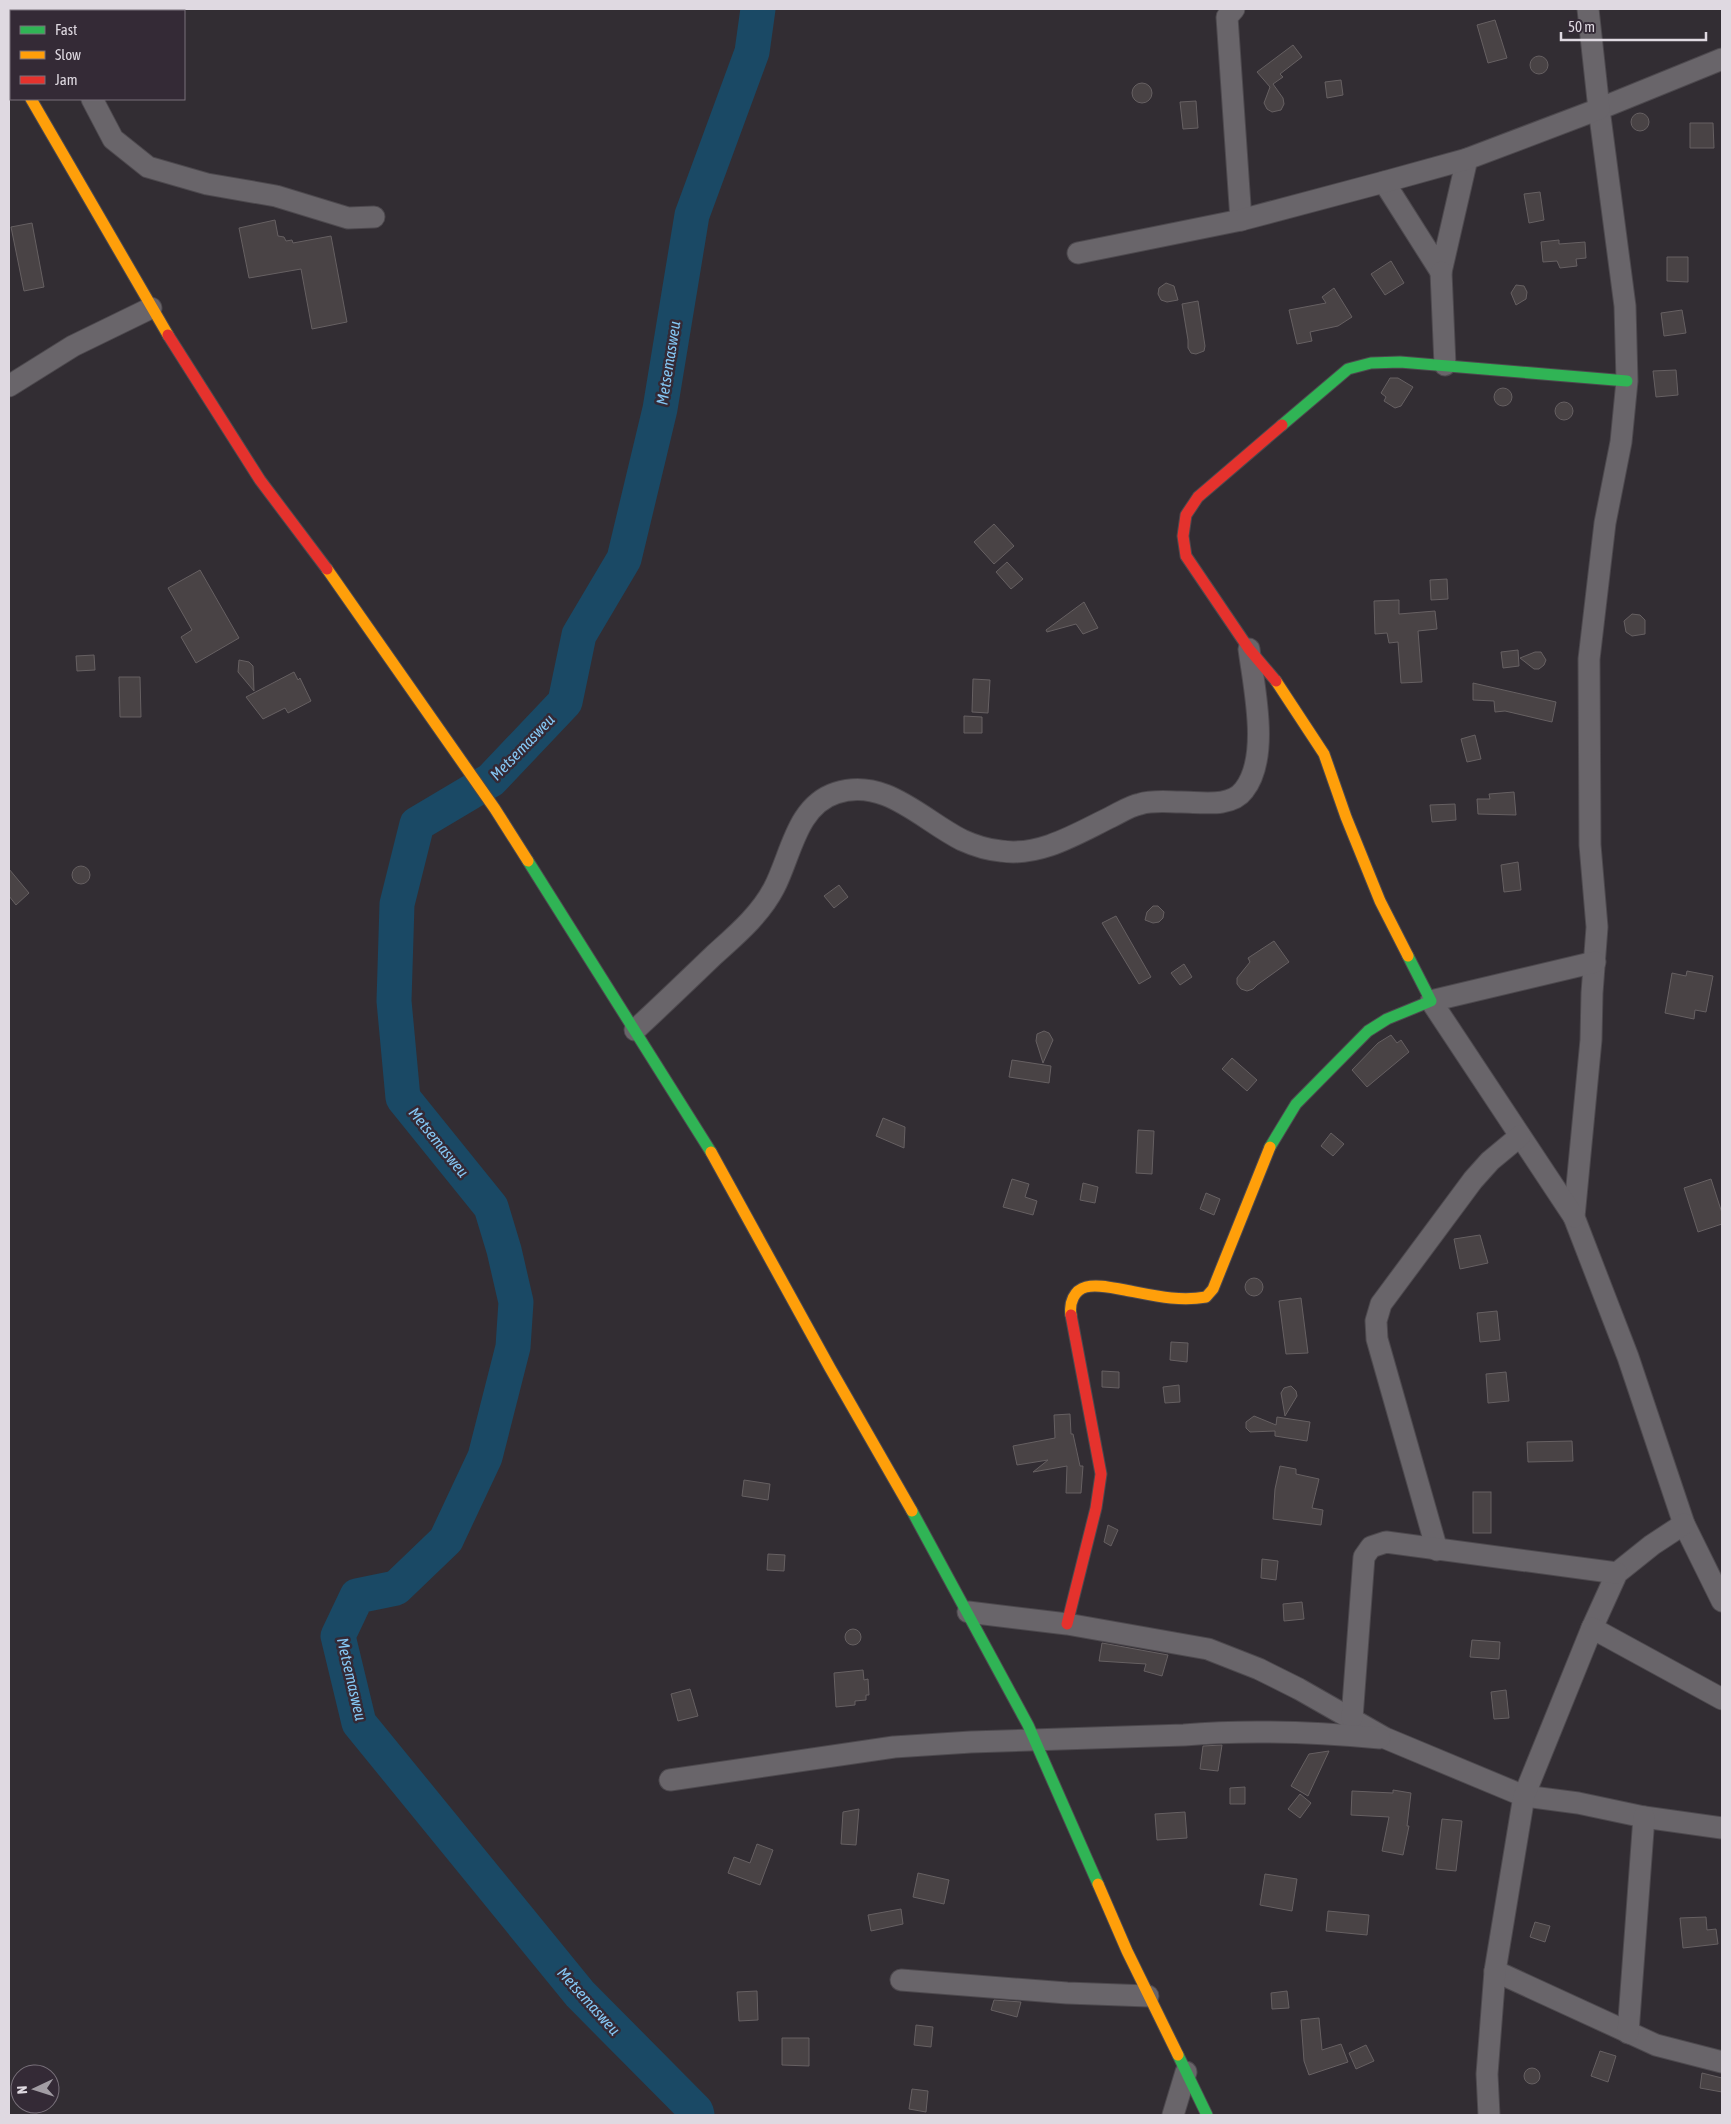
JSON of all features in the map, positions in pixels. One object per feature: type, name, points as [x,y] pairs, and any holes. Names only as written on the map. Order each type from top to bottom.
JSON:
[{"type":"street","points":[[1234,9],[1227,17],[1241,220]]},
{"type":"street","points":[[1574,1217],[1591,1040],[1597,927],[1590,845],[1590,659],[1605,524],[1621,442],[1627,381],[1624,306],[1588,9]]},
{"type":"street","points":[[1078,253],[1241,220],[1467,159],[1599,109],[1722,59]]},
{"type":"street","points":[[32,100],[151,308],[260,480],[334,579],[495,809],[723,1171],[830,1368],[935,1550],[1035,1740],[1148,1996],[1207,2115]]},
{"type":"street","points":[[93,100],[113,139],[148,167],[207,184],[276,196],[348,218],[374,216]]},
{"type":"street","points":[[1445,365],[1441,272],[1467,159]]},
{"type":"street","points":[[1384,182],[1441,272]]},
{"type":"street","points":[[9,386],[73,346],[151,308]]},
{"type":"street","points":[[1627,381],[1400,362],[1371,363],[1348,369],[1198,497],[1186,515],[1183,536],[1186,556],[1249,649],[1283,689],[1324,754],[1346,817],[1380,901],[1431,1001],[1574,1217],[1628,1357],[1684,1524],[1722,1601]]},
{"type":"street","points":[[635,1030],[751,921],[774,889],[802,821],[819,801],[835,793],[855,788],[878,791],[907,806],[963,841],[1002,852],[1038,849],[1068,838],[1139,804],[1154,802],[1220,802],[1236,799],[1246,789],[1256,760],[1259,727],[1249,649]]},
{"type":"street","points":[[1067,1624],[1096,1508],[1101,1474],[1070,1308],[1074,1295],[1085,1287],[1102,1286],[1177,1299],[1206,1297],[1213,1290],[1268,1149],[1296,1104],[1368,1031],[1387,1019],[1431,1001],[1595,962]]},
{"type":"street","points":[[1437,1550],[1377,1339],[1376,1320],[1381,1304],[1474,1180],[1490,1162],[1520,1136]]},
{"type":"street","points":[[1488,2115],[1487,2074],[1495,1971],[1524,1796],[1592,1628],[1617,1573],[1652,1545],[1684,1524]]},
{"type":"street","points":[[1352,1718],[1364,1557],[1371,1547],[1386,1542],[1617,1573]]},
{"type":"street","points":[[968,1612],[1067,1624],[1208,1649],[1259,1669],[1352,1718],[1385,1738],[1524,1796],[1578,1803],[1644,1817],[1722,1828]]},
{"type":"street","points":[[1592,1628],[1722,1699]]},
{"type":"street","points":[[670,1780],[894,1747],[1218,1732],[1319,1733],[1385,1738]]},
{"type":"street","points":[[1628,2033],[1644,1817]]},
{"type":"street","points":[[1495,1971],[1656,2045],[1722,2062]]},
{"type":"street","points":[[901,1980],[1067,1993],[1148,1996]]},
{"type":"street","points":[[1173,2115],[1186,2072]]},
{"type":"building","points":[[1495,20],[1507,58],[1488,63],[1477,25]]},
{"type":"building","points":[[1293,45],[1302,57],[1280,74],[1283,77],[1273,84],[1283,98],[1284,104],[1281,110],[1272,112],[1267,109],[1264,103],[1270,87],[1257,72]]},
{"type":"building","points":[[1539,56],[1545,59],[1548,65],[1545,71],[1539,74],[1533,71],[1530,65],[1533,59]]},
{"type":"building","points":[[1341,80],[1343,95],[1327,98],[1325,82]]},
{"type":"building","points":[[1142,83],[1149,86],[1152,93],[1149,100],[1142,103],[1135,100],[1132,93],[1135,86]]},
{"type":"building","points":[[1196,101],[1198,128],[1183,129],[1180,102]]},
{"type":"building","points":[[1640,113],[1646,116],[1649,122],[1646,128],[1640,131],[1634,128],[1631,122],[1634,116]]},
{"type":"building","points":[[1690,123],[1713,123],[1714,148],[1690,148]]},
{"type":"building","points":[[1540,192],[1544,220],[1529,223],[1524,194]]},
{"type":"building","points":[[275,220],[278,236],[284,237],[286,241],[292,240],[293,243],[331,236],[347,322],[312,329],[301,269],[249,278],[239,228]]},
{"type":"building","points":[[32,223],[44,287],[24,291],[11,227]]},
{"type":"building","points":[[1559,240],[1559,244],[1585,242],[1586,258],[1576,259],[1577,266],[1560,268],[1557,261],[1543,262],[1541,242]]},
{"type":"building","points":[[1667,257],[1688,257],[1688,282],[1667,281]]},
{"type":"building","points":[[1391,261],[1404,283],[1385,295],[1371,274]]},
{"type":"building","points":[[1166,283],[1174,286],[1178,300],[1167,302],[1161,300],[1158,294],[1159,288]]},
{"type":"building","points":[[1516,285],[1524,286],[1527,292],[1526,299],[1516,305],[1511,293]]},
{"type":"building","points":[[1334,288],[1352,317],[1338,326],[1310,332],[1312,341],[1297,344],[1289,310],[1326,303],[1322,297]]},
{"type":"building","points":[[1198,301],[1205,346],[1204,351],[1196,354],[1191,353],[1188,348],[1182,304]]},
{"type":"building","points":[[1682,310],[1686,333],[1664,336],[1661,313]]},
{"type":"building","points":[[1676,370],[1678,395],[1656,397],[1653,371]]},
{"type":"building","points":[[1390,378],[1398,378],[1413,387],[1401,406],[1395,408],[1384,401],[1386,397],[1381,393]]},
{"type":"building","points":[[1503,388],[1509,391],[1512,397],[1509,403],[1503,406],[1497,403],[1494,397],[1497,391]]},
{"type":"building","points":[[1560,402],[1568,402],[1573,407],[1571,418],[1560,420],[1555,415],[1555,407]]},
{"type":"building","points":[[994,524],[1014,546],[994,564],[974,542]]},
{"type":"building","points":[[1007,562],[1023,579],[1011,589],[996,572]]},
{"type":"building","points":[[200,570],[239,638],[196,663],[181,637],[192,630],[168,588]]},
{"type":"building","points":[[1447,579],[1448,599],[1431,600],[1430,580]]},
{"type":"building","points":[[1399,600],[1399,614],[1435,611],[1437,629],[1418,631],[1422,682],[1401,683],[1398,642],[1389,643],[1387,633],[1375,634],[1374,601]]},
{"type":"building","points":[[1084,602],[1098,628],[1083,634],[1076,624],[1047,632],[1046,630]]},
{"type":"building","points":[[1632,614],[1640,615],[1645,620],[1645,634],[1632,636],[1626,632],[1624,621]]},
{"type":"building","points":[[1518,650],[1519,666],[1503,668],[1501,652]]},
{"type":"building","points":[[1535,652],[1541,652],[1546,660],[1539,669],[1534,669],[1520,658]]},
{"type":"building","points":[[94,655],[95,670],[77,671],[76,656]]},
{"type":"building","points":[[239,660],[249,662],[253,666],[254,691],[238,672]]},
{"type":"building","points":[[294,672],[298,680],[300,678],[311,701],[288,713],[285,708],[263,719],[246,697]]},
{"type":"building","points":[[119,677],[140,677],[141,717],[120,717]]},
{"type":"building","points":[[973,679],[990,680],[988,713],[972,712]]},
{"type":"building","points":[[1473,683],[1556,702],[1552,722],[1505,711],[1495,712],[1494,701],[1473,700]]},
{"type":"building","points":[[964,716],[982,717],[982,733],[964,733]]},
{"type":"building","points":[[1475,735],[1481,759],[1467,762],[1461,739]]},
{"type":"building","points":[[1514,792],[1516,815],[1478,814],[1477,799],[1490,799],[1489,794]]},
{"type":"building","points":[[1455,804],[1456,820],[1432,822],[1430,805]]},
{"type":"building","points":[[1518,862],[1521,890],[1504,892],[1501,865]]},
{"type":"building","points":[[81,866],[87,869],[90,875],[87,881],[81,884],[75,881],[72,875],[75,869]]},
{"type":"building","points":[[9,869],[29,893],[16,905],[9,896]]},
{"type":"building","points":[[839,885],[848,897],[834,908],[824,896]]},
{"type":"building","points":[[1153,906],[1158,906],[1164,912],[1163,918],[1159,922],[1153,923],[1145,920],[1147,912]]},
{"type":"building","points":[[1116,916],[1151,977],[1139,984],[1102,923]]},
{"type":"building","points":[[1274,941],[1289,962],[1253,989],[1247,991],[1241,989],[1237,984],[1237,978],[1250,962],[1248,958]]},
{"type":"building","points":[[1184,964],[1192,977],[1180,985],[1171,973]]},
{"type":"building","points":[[1687,971],[1713,976],[1706,1012],[1695,1010],[1694,1019],[1665,1013],[1672,973],[1686,976]]},
{"type":"building","points":[[1044,1031],[1049,1033],[1053,1040],[1043,1063],[1036,1041],[1037,1034]]},
{"type":"building","points":[[1391,1035],[1397,1043],[1401,1040],[1409,1052],[1367,1087],[1352,1070],[1378,1043]]},
{"type":"building","points":[[1232,1058],[1257,1080],[1247,1091],[1222,1069]]},
{"type":"building","points":[[1012,1060],[1051,1066],[1049,1083],[1009,1077]]},
{"type":"building","points":[[883,1118],[905,1127],[904,1148],[876,1136]]},
{"type":"building","points":[[1138,1130],[1154,1131],[1152,1174],[1136,1173]]},
{"type":"building","points":[[1331,1133],[1344,1144],[1333,1156],[1321,1146]]},
{"type":"building","points":[[1012,1179],[1029,1184],[1025,1197],[1037,1201],[1033,1215],[1003,1207]]},
{"type":"building","points":[[1711,1179],[1722,1213],[1722,1224],[1698,1232],[1684,1188]]},
{"type":"building","points":[[1083,1183],[1098,1187],[1095,1203],[1080,1200]]},
{"type":"building","points":[[1206,1193],[1220,1199],[1214,1215],[1200,1209]]},
{"type":"building","points":[[1480,1235],[1488,1263],[1460,1269],[1454,1239]]},
{"type":"building","points":[[1254,1278],[1260,1281],[1263,1287],[1260,1293],[1254,1296],[1248,1293],[1245,1287],[1248,1281]]},
{"type":"building","points":[[1301,1298],[1308,1353],[1286,1354],[1279,1301]]},
{"type":"building","points":[[1497,1311],[1500,1340],[1480,1342],[1477,1313]]},
{"type":"building","points":[[1171,1342],[1188,1343],[1187,1362],[1170,1360]]},
{"type":"building","points":[[1102,1371],[1119,1372],[1119,1388],[1102,1387]]},
{"type":"building","points":[[1506,1372],[1509,1401],[1488,1403],[1486,1374]]},
{"type":"building","points":[[1179,1385],[1180,1402],[1165,1403],[1163,1387]]},
{"type":"building","points":[[1291,1386],[1296,1391],[1297,1396],[1285,1416],[1281,1393],[1284,1388]]},
{"type":"building","points":[[1070,1414],[1071,1434],[1073,1434],[1080,1466],[1083,1466],[1081,1493],[1066,1493],[1067,1466],[1033,1472],[1048,1460],[1017,1465],[1013,1446],[1055,1438],[1054,1415]]},
{"type":"building","points":[[1254,1416],[1276,1425],[1277,1417],[1310,1422],[1307,1441],[1275,1436],[1275,1431],[1250,1432],[1246,1428],[1246,1422]]},
{"type":"building","points":[[1572,1441],[1573,1461],[1528,1462],[1527,1442]]},
{"type":"building","points":[[1280,1466],[1296,1469],[1296,1474],[1319,1479],[1312,1508],[1323,1510],[1321,1525],[1273,1519],[1275,1489]]},
{"type":"building","points":[[744,1480],[770,1484],[768,1500],[742,1496]]},
{"type":"building","points":[[1473,1492],[1491,1492],[1491,1533],[1473,1533]]},
{"type":"building","points":[[1108,1525],[1118,1530],[1111,1546],[1104,1542]]},
{"type":"building","points":[[768,1554],[785,1555],[784,1571],[767,1570]]},
{"type":"building","points":[[1262,1559],[1278,1561],[1276,1580],[1261,1578]]},
{"type":"building","points":[[1302,1602],[1304,1619],[1284,1621],[1283,1604]]},
{"type":"building","points":[[853,1629],[859,1631],[861,1637],[859,1643],[853,1645],[847,1643],[845,1637],[847,1631]]},
{"type":"building","points":[[1472,1640],[1500,1642],[1499,1659],[1470,1657]]},
{"type":"building","points":[[1102,1643],[1168,1655],[1162,1676],[1144,1671],[1146,1664],[1099,1661]]},
{"type":"building","points":[[863,1670],[864,1680],[868,1679],[869,1695],[866,1695],[866,1700],[855,1701],[855,1705],[836,1707],[834,1673]]},
{"type":"building","points":[[690,1689],[698,1716],[678,1721],[671,1694]]},
{"type":"building","points":[[1506,1690],[1509,1718],[1494,1719],[1491,1692]]},
{"type":"building","points":[[1222,1745],[1218,1771],[1200,1769],[1203,1746]]},
{"type":"building","points":[[1329,1751],[1308,1796],[1291,1786],[1309,1754]]},
{"type":"building","points":[[1245,1787],[1245,1804],[1230,1804],[1230,1788]]},
{"type":"building","points":[[1393,1790],[1411,1793],[1407,1826],[1409,1826],[1403,1855],[1382,1851],[1389,1817],[1351,1815],[1352,1791],[1393,1793]]},
{"type":"building","points":[[1300,1794],[1311,1803],[1300,1818],[1288,1809]]},
{"type":"building","points":[[859,1809],[856,1845],[841,1844],[843,1812]]},
{"type":"building","points":[[1185,1812],[1187,1838],[1157,1840],[1155,1814]]},
{"type":"building","points":[[1442,1819],[1462,1821],[1456,1871],[1436,1869]]},
{"type":"building","points":[[757,1844],[773,1850],[760,1885],[728,1873],[734,1857],[750,1863]]},
{"type":"building","points":[[918,1873],[949,1880],[944,1904],[913,1897]]},
{"type":"building","points":[[1265,1874],[1297,1879],[1292,1911],[1260,1905]]},
{"type":"building","points":[[901,1909],[903,1924],[871,1931],[868,1915]]},
{"type":"building","points":[[1328,1911],[1369,1915],[1367,1935],[1326,1931]]},
{"type":"building","points":[[1706,1917],[1707,1930],[1716,1929],[1718,1944],[1683,1948],[1680,1918]]},
{"type":"building","points":[[1535,1922],[1550,1926],[1545,1942],[1530,1937]]},
{"type":"building","points":[[757,1991],[758,2020],[739,2021],[737,1992]]},
{"type":"building","points":[[1287,1991],[1289,2008],[1272,2009],[1271,1993]]},
{"type":"building","points":[[994,2000],[1021,2002],[1017,2017],[991,2010]]},
{"type":"building","points":[[1319,2018],[1322,2050],[1341,2044],[1348,2062],[1309,2075],[1304,2061],[1301,2020]]},
{"type":"building","points":[[916,2025],[933,2027],[931,2047],[914,2045]]},
{"type":"building","points":[[782,2038],[809,2038],[809,2066],[782,2065]]},
{"type":"building","points":[[1366,2045],[1374,2061],[1356,2069],[1349,2053]]},
{"type":"building","points":[[1600,2051],[1616,2056],[1608,2082],[1591,2076]]},
{"type":"building","points":[[1529,2068],[1535,2068],[1540,2073],[1538,2082],[1529,2084],[1524,2079],[1524,2073]]},
{"type":"building","points":[[1702,2073],[1722,2078],[1722,2092],[1700,2088]]},
{"type":"building","points":[[912,2089],[928,2091],[926,2112],[909,2109]]},
{"type":"waterway","name":"Metsemasweu","points":[[697,2115],[696,2111],[580,1994],[359,1723],[338,1636],[357,1596],[396,1588],[446,1540],[485,1457],[513,1347],[516,1302],[504,1250],[491,1207],[403,1098],[394,1001],[397,904],[417,824],[491,780],[565,702],[579,635],[624,559],[660,409],[692,215],[752,52],[758,9]]},
{"type":"traffic: fast","points":[[1282,425],[1348,369],[1371,363],[1400,362],[1627,381]]},
{"type":"traffic: fast","points":[[528,861],[711,1152]]},
{"type":"traffic: fast","points":[[1270,1147],[1296,1104],[1368,1031],[1387,1019],[1431,1001],[1408,956]]},
{"type":"traffic: fast","points":[[912,1511],[1028,1725],[1098,1884]]},
{"type":"traffic: fast","points":[[1178,2055],[1207,2115]]},
{"type":"traffic: slow","points":[[32,100],[168,335]]},
{"type":"traffic: slow","points":[[327,569],[495,809],[528,861]]},
{"type":"traffic: slow","points":[[1276,681],[1324,754],[1346,817],[1380,901],[1408,956]]},
{"type":"traffic: slow","points":[[1071,1315],[1071,1306],[1075,1294],[1091,1286],[1185,1299],[1206,1297],[1213,1289],[1270,1147]]},
{"type":"traffic: slow","points":[[711,1152],[830,1368],[912,1511]]},
{"type":"traffic: slow","points":[[1098,1884],[1127,1951],[1178,2055]]},
{"type":"traffic: jam","points":[[168,335],[260,480],[327,569]]},
{"type":"traffic: jam","points":[[1276,681],[1249,649],[1186,556],[1183,536],[1186,515],[1198,497],[1282,425]]},
{"type":"traffic: jam","points":[[1067,1624],[1096,1508],[1101,1474],[1071,1315]]}]
